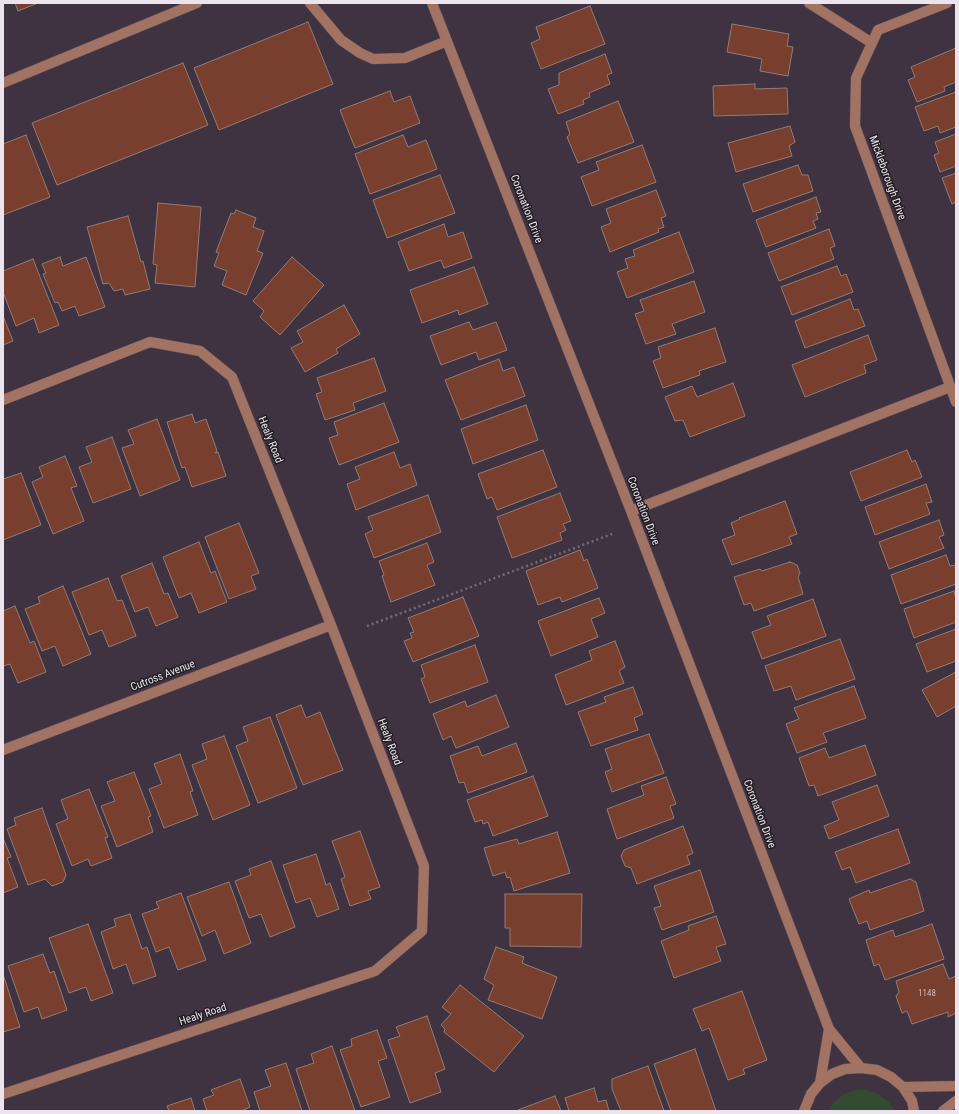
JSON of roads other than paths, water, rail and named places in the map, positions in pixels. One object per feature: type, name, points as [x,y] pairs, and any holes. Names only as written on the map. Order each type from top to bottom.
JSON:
[{"type":"street","points":[[3,83],[197,3]]},
{"type":"street","points":[[310,3],[341,40],[360,53],[373,59],[405,58],[447,41]]},
{"type":"street","name":"Coronation Drive","points":[[432,3],[631,511],[829,1029],[861,1068]]},
{"type":"street","points":[[809,3],[872,43]]},
{"type":"street","name":"Mickleborough Drive","points":[[946,3],[878,30],[856,78],[855,126],[956,402]]},
{"type":"street","name":"Healy Road","points":[[3,400],[150,342],[200,351],[232,378],[331,625],[424,866],[422,931],[375,971],[3,1094]]},
{"type":"street","points":[[631,511],[950,387]]},
{"type":"street","name":"Cutross Avenue","points":[[3,750],[331,625]]},
{"type":"street","points":[[820,1083],[829,1029]]},
{"type":"street","points":[[804,1111],[811,1094],[820,1083],[832,1074],[845,1069],[861,1068],[877,1070],[891,1077],[903,1088],[912,1101],[914,1111]]},
{"type":"street","points":[[903,1088],[956,1086]]},
{"type":"street","points":[[943,1111],[956,1101]]}]
